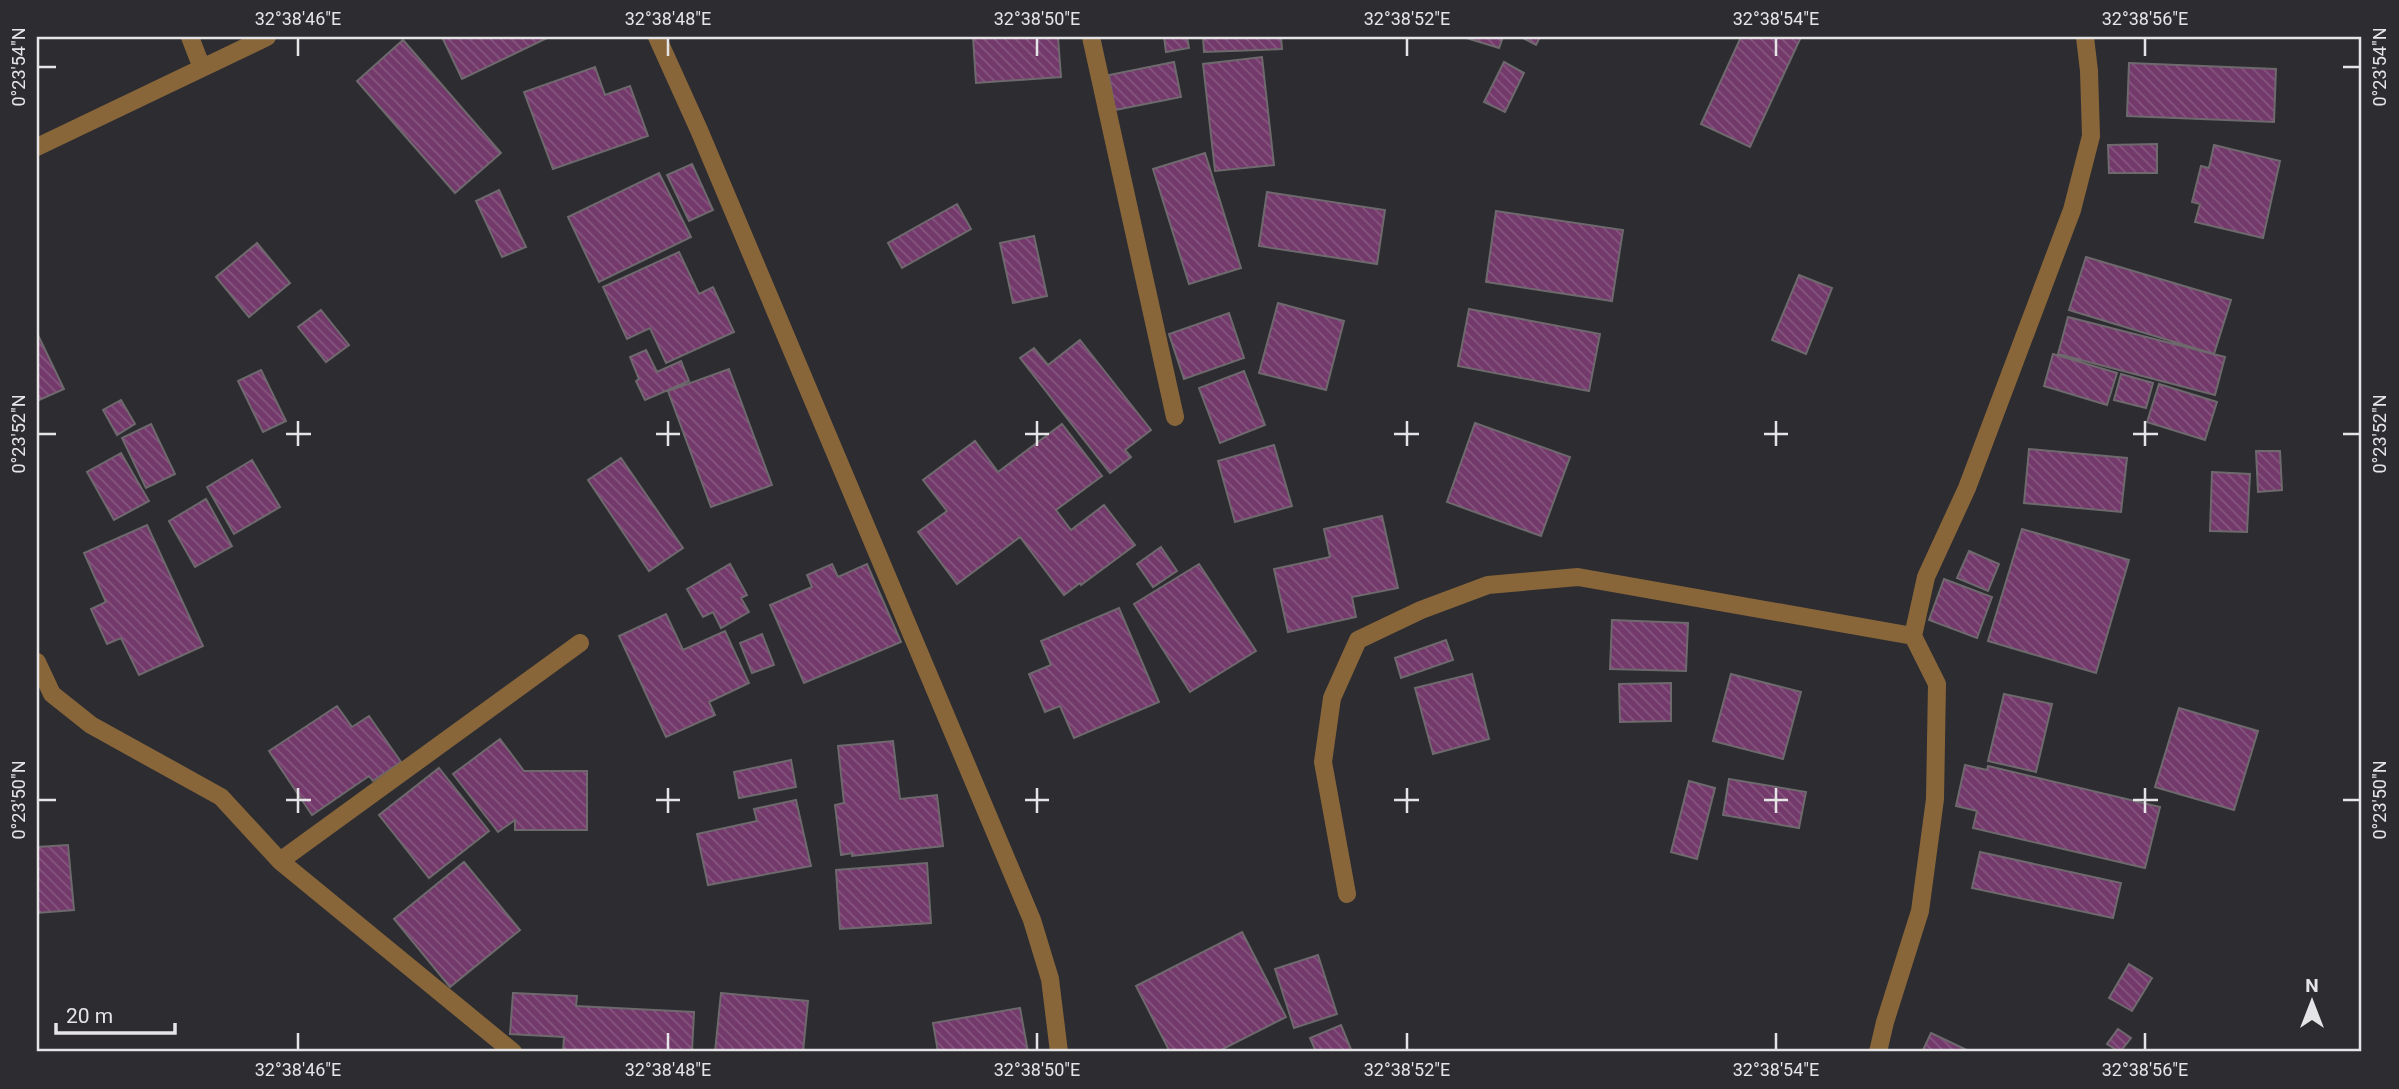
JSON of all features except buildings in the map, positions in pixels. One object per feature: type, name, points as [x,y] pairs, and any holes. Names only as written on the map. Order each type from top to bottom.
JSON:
[{"type":"street","points":[[190,37],[202,68]]},
{"type":"street","points":[[37,147],[267,37]]},
{"type":"street","points":[[657,37],[704,142],[1032,919],[1050,979],[1059,1052]]},
{"type":"street","points":[[1091,37],[1175,417]]},
{"type":"street","points":[[1878,1052],[1920,911],[1935,799],[1937,684],[1913,636],[1926,577],[1967,488],[2072,209],[2091,136],[2085,37]]},
{"type":"street","points":[[1347,894],[1323,762],[1332,698],[1357,640],[1421,610],[1489,585],[1578,577],[1913,636]]},
{"type":"street","points":[[280,861],[580,643]]},
{"type":"street","points":[[37,662],[52,694],[91,725],[221,797],[280,861],[513,1052]]}]
